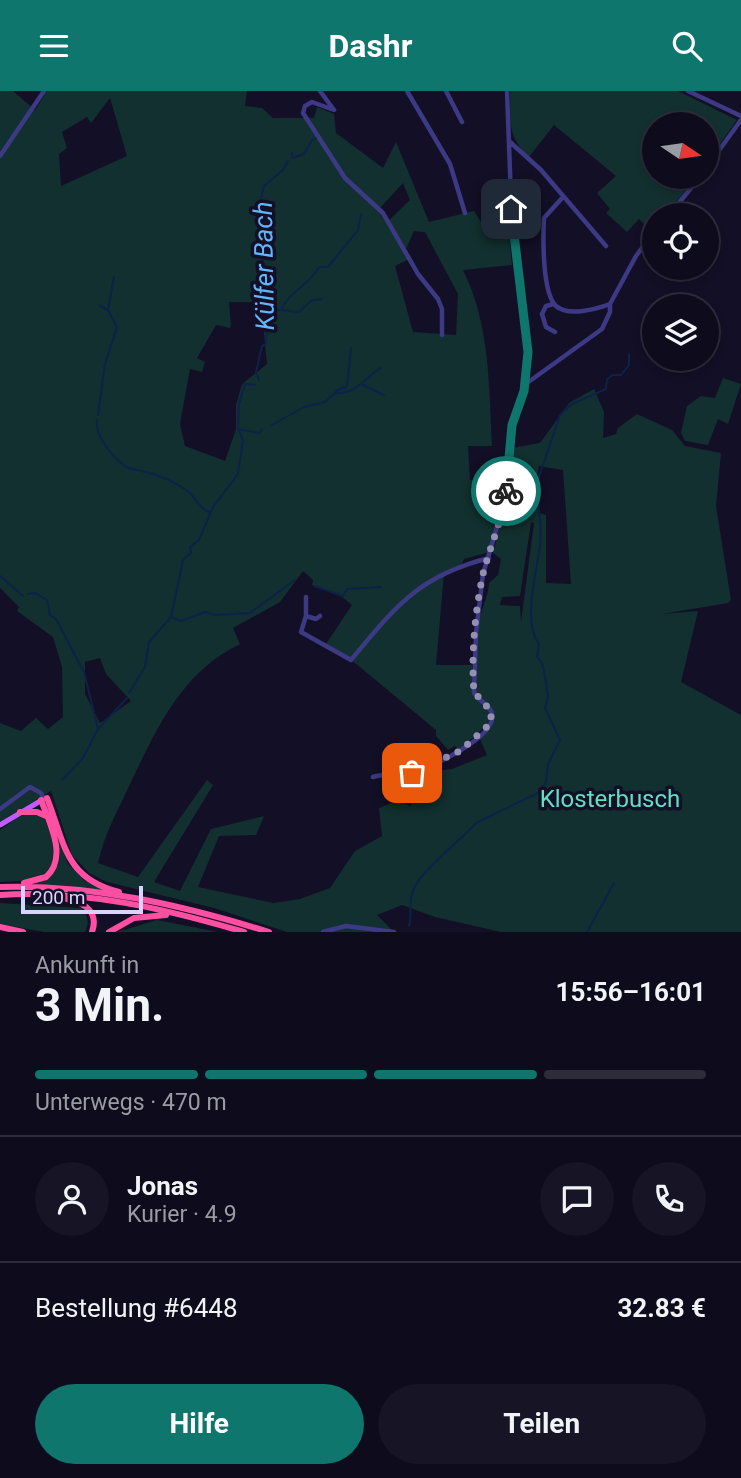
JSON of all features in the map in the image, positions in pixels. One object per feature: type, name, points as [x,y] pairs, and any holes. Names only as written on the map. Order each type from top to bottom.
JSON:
[{"type":"highway","points":[[0,887],[40,881],[54,869],[57,851],[46,816],[44,799]]},
{"type":"highway","points":[[44,799],[65,852],[78,871],[102,886],[148,901],[269,932]]},
{"type":"highway","points":[[20,811],[33,811],[46,816]]},
{"type":"highway","points":[[0,887],[74,889],[148,901]]},
{"type":"highway","points":[[0,895],[56,895],[180,915],[244,932]]},
{"type":"highway","points":[[56,895],[90,909],[95,919],[92,932]]},
{"type":"highway","points":[[109,932],[134,918],[180,915]]},
{"type":"highway","points":[[0,927],[23,932]]},
{"type":"main road","points":[[0,825],[44,799]]},
{"type":"street","points":[[0,156],[44,91]]},
{"type":"street","points":[[320,91],[334,107],[333,110],[312,102],[305,106],[303,113],[345,178],[383,213],[418,274],[440,302],[442,335]]},
{"type":"street","points":[[407,91],[450,164],[465,213]]},
{"type":"street","points":[[446,91],[462,121]]},
{"type":"street","points":[[373,777],[412,773],[445,760],[470,744],[491,723],[491,711],[476,697],[474,690],[475,632],[483,574],[495,542],[506,494],[512,422],[526,383],[527,336],[512,225],[508,91]]},
{"type":"street","points":[[688,91],[741,118],[719,150]]},
{"type":"street","points":[[509,142],[541,170],[606,246]]},
{"type":"street","points":[[678,203],[690,189]]},
{"type":"street","points":[[554,304],[544,254],[544,218],[563,197]]},
{"type":"street","points":[[526,383],[602,330],[610,312],[610,304],[642,247]]},
{"type":"street","points":[[555,332],[548,330],[542,314],[544,308],[554,304],[571,311],[610,304]]},
{"type":"street","points":[[306,597],[306,616],[301,632],[351,660],[407,596],[434,580],[490,558]]},
{"type":"street","points":[[306,616],[316,619],[320,616]]},
{"type":"street","points":[[0,809],[30,787],[41,793],[44,799]]},
{"type":"street","points":[[323,932],[346,926],[394,932]]},
{"type":"green space","name":"Klosterbusch","points":[[0,91],[13,91],[35,110],[47,91],[247,91],[245,106],[262,108],[273,118],[314,118],[317,107],[334,114],[336,133],[383,168],[396,142],[429,222],[474,211],[492,239],[509,235],[512,265],[463,270],[472,291],[483,334],[489,378],[492,446],[468,446],[470,480],[506,477],[490,552],[464,559],[462,564],[444,573],[436,665],[472,665],[472,692],[491,712],[490,722],[459,750],[455,746],[448,750],[436,736],[436,730],[349,658],[326,644],[352,605],[342,597],[312,585],[313,580],[303,571],[280,602],[233,628],[240,644],[202,670],[173,704],[150,743],[116,813],[98,863],[138,877],[207,780],[213,785],[154,882],[180,891],[211,829],[264,816],[256,835],[219,836],[198,887],[273,903],[300,899],[330,888],[355,851],[382,836],[379,808],[399,800],[410,806],[419,791],[415,781],[424,772],[452,769],[487,755],[479,737],[490,729],[492,711],[476,694],[475,652],[479,621],[489,583],[498,575],[501,559],[493,553],[510,485],[512,448],[540,443],[569,403],[594,389],[604,412],[603,438],[616,434],[618,428],[637,414],[672,430],[685,446],[721,453],[716,506],[731,600],[728,603],[662,614],[698,611],[681,682],[741,715],[741,932],[501,932],[435,917],[402,905],[377,915],[394,932],[287,932],[214,908],[107,882],[89,873],[72,855],[51,791],[0,822],[0,723],[21,731],[36,718],[48,729],[63,717],[62,667],[53,637],[17,611],[19,607],[0,588]],"holes":[[[110,98],[127,156],[61,186],[59,154],[67,148],[62,132],[87,117],[91,123]],[[403,183],[410,200],[389,220],[406,249],[414,231],[425,232],[458,294],[456,335],[413,332],[395,266],[409,259],[380,208]],[[229,302],[261,302],[267,364],[242,384],[236,405],[236,429],[225,461],[185,446],[180,424],[190,369],[202,372],[205,362],[197,358],[216,325],[230,328]],[[539,466],[563,470],[571,584],[546,583],[546,515],[540,513],[535,489]],[[531,522],[534,523],[521,622],[520,606],[500,605],[502,597],[520,596]],[[100,658],[106,674],[131,701],[100,723],[85,694],[85,662]]]},
{"type":"green space","points":[[510,91],[678,91],[737,120],[719,145],[719,112],[642,112],[642,189],[687,189],[675,203],[642,203],[642,222],[639,219],[627,232],[606,213],[610,209],[597,193],[616,176],[554,125],[529,157],[516,142],[510,119]]},
{"type":"green space","points":[[723,378],[741,384],[728,424],[718,419],[708,445],[685,441],[681,433],[687,406],[701,396],[715,398]]},
{"type":"green space","points":[[45,805],[68,864],[85,881],[112,892],[31,884],[45,879],[59,862],[58,841]]},
{"type":"green space","points":[[33,813],[44,818],[51,837],[53,857],[50,870],[35,880],[0,882],[0,830],[18,817]]},
{"type":"green space","points":[[0,903],[81,908],[88,922],[85,932],[44,932],[0,924]]},
{"type":"green space","points":[[157,920],[218,932],[117,932]]},
{"type":"waterway","name":"Külfer Bach","points":[[292,153],[292,158],[304,154],[312,140],[317,138]]},
{"type":"waterway","name":"Külfer Bach","points":[[259,380],[256,372],[262,346],[266,344],[268,310],[263,302],[266,287],[258,232],[261,218],[258,210],[264,186],[283,170],[288,161]]},
{"type":"waterway","points":[[271,310],[281,310],[319,267],[328,267],[358,230],[361,214]]},
{"type":"waterway","points":[[98,415],[105,364],[117,327],[108,310],[114,277]]},
{"type":"waterway","points":[[281,310],[299,312],[312,300],[322,299]]},
{"type":"waterway","points":[[100,306],[108,310]]},
{"type":"waterway","points":[[336,391],[347,386],[351,348]]},
{"type":"waterway","points":[[537,483],[560,415],[572,404],[606,389],[607,379],[613,375],[621,375],[629,365],[629,354]]},
{"type":"waterway","points":[[272,425],[304,407],[325,402],[335,393],[356,388],[381,368]]},
{"type":"waterway","name":"Külfer Bach","points":[[171,617],[183,560],[191,553],[190,547],[199,540],[213,507],[238,474],[243,440],[238,428],[239,404],[245,384],[255,385]]},
{"type":"waterway","points":[[363,385],[384,395]]},
{"type":"waterway","points":[[97,420],[102,441],[118,460],[129,468],[176,484],[189,492],[209,512]]},
{"type":"waterway","points":[[238,429],[260,433],[262,429]]},
{"type":"waterway","points":[[409,926],[412,894],[422,876],[476,823],[540,792],[546,781],[548,764],[560,740],[545,708],[548,697],[545,676],[542,663],[537,657],[539,645],[532,623],[532,596],[541,538],[537,492]]},
{"type":"waterway","points":[[0,576],[23,596]]},
{"type":"waterway","points":[[129,693],[145,667],[149,642],[171,617],[181,621],[205,612],[215,615],[250,613],[295,580]]},
{"type":"waterway","points":[[314,586],[343,596],[347,589],[381,587]]},
{"type":"waterway","points":[[28,594],[35,593],[47,600],[50,615],[56,619],[84,672],[98,729],[83,758],[62,780]]},
{"type":"waterway","points":[[99,728],[127,698]]},
{"type":"waterway","points":[[587,932],[614,883]]},
{"type":"way so far","points":[[412,773],[460,751],[491,723],[491,711],[474,692],[475,632],[483,574],[495,542],[506,491]]},
{"type":"route","points":[[506,491],[512,425],[526,383],[528,352],[511,209]]}]
